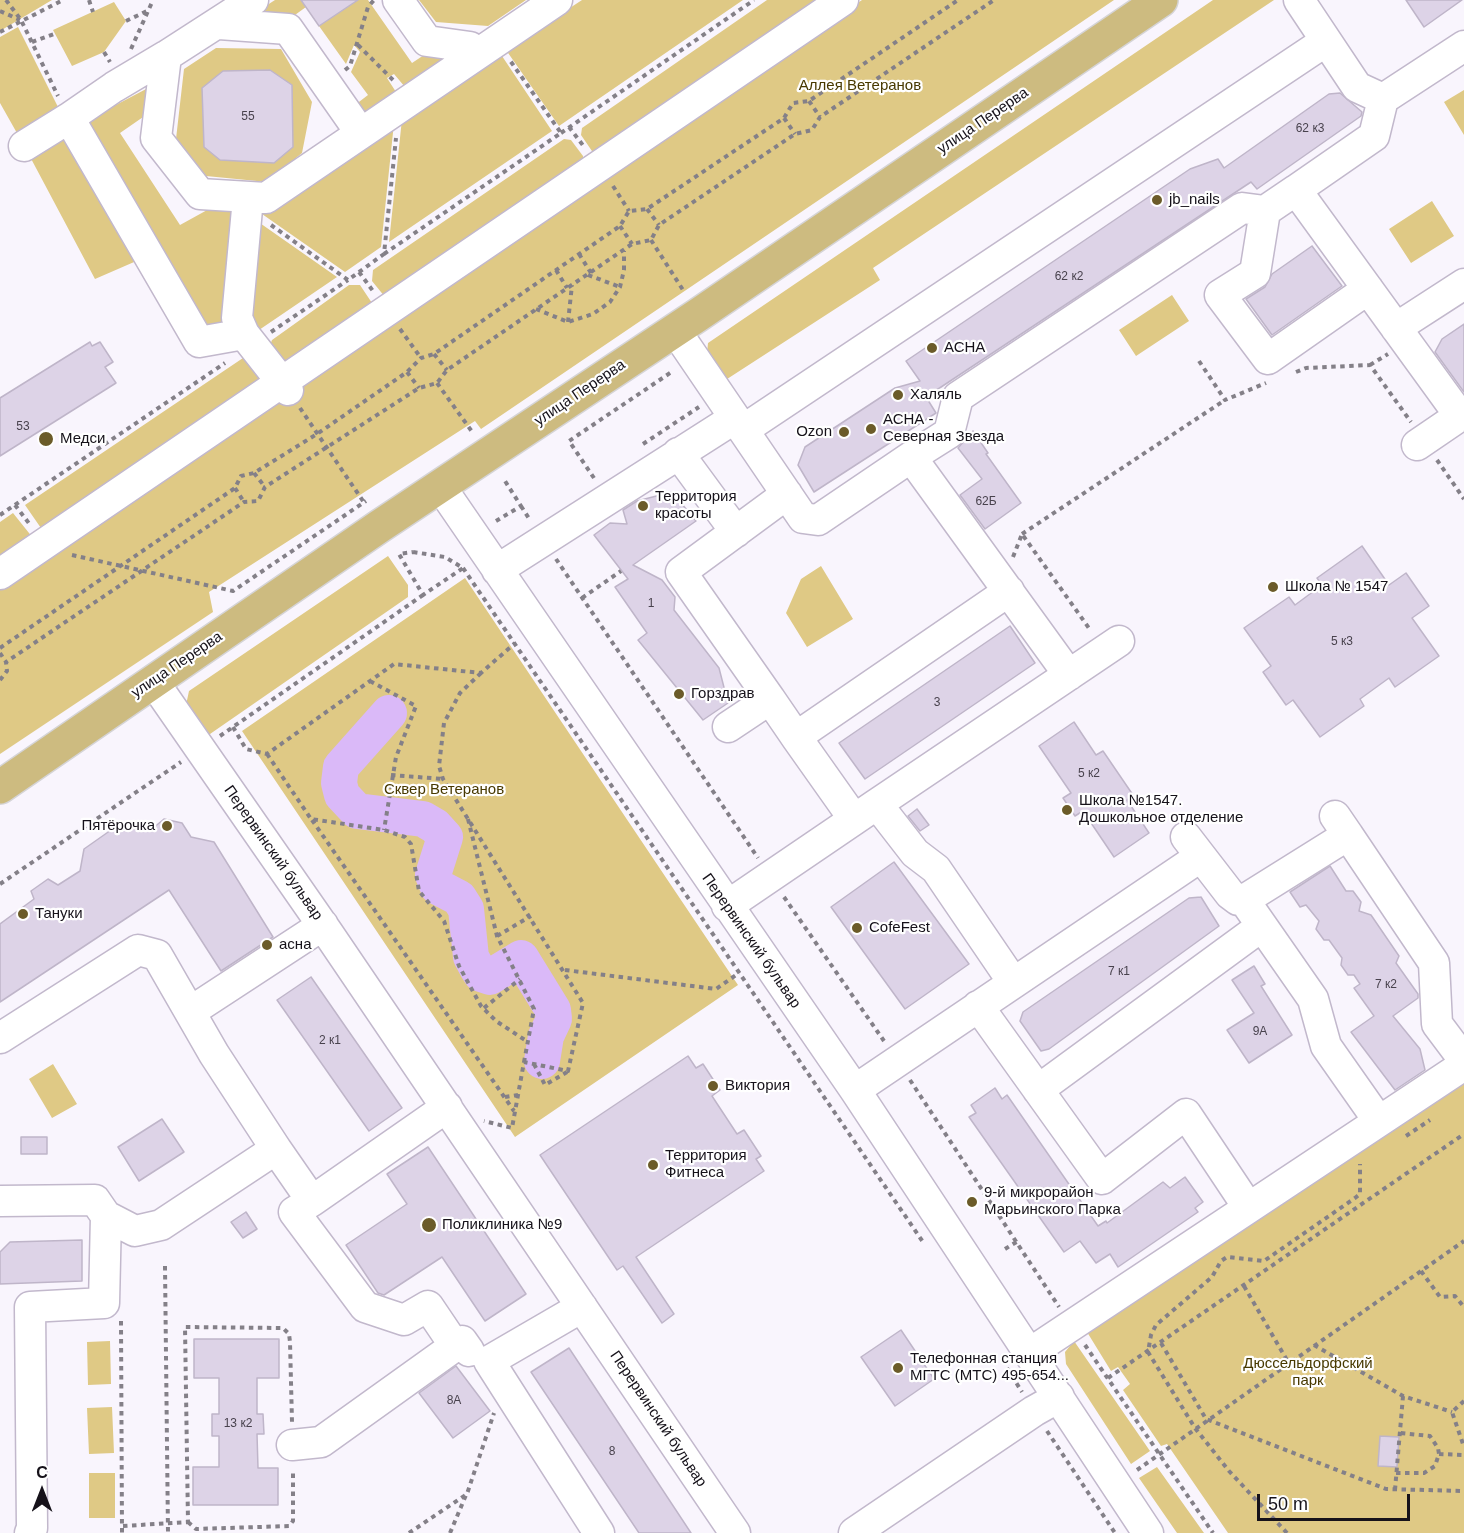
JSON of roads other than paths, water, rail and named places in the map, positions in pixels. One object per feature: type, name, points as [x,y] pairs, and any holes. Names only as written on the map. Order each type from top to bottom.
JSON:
[{"type":"main road","name":"улица Перерва","points":[[0,787],[440,486],[675,330],[1161,0]]},
{"type":"street","points":[[24,146],[114,87],[219,24],[253,0]]},
{"type":"street","points":[[398,0],[427,41],[487,49]]},
{"type":"street","points":[[166,56],[156,138],[200,194],[248,203],[266,198],[557,0]]},
{"type":"street","points":[[0,574],[285,386],[843,0]]},
{"type":"street","points":[[1299,0],[1357,87],[1383,99]]},
{"type":"street","points":[[219,24],[288,29],[360,132]]},
{"type":"street","points":[[497,570],[678,453],[739,424],[1326,41]]},
{"type":"street","points":[[675,330],[803,518],[818,520],[949,433],[957,397],[1242,208],[1265,211],[1374,136],[1383,99],[1464,46]]},
{"type":"street","points":[[69,118],[199,342],[248,339]]},
{"type":"street","points":[[1296,190],[1396,328],[1462,414],[1421,443]]},
{"type":"street","points":[[248,203],[237,318],[248,339],[285,386]]},
{"type":"street","points":[[1265,211],[1255,273],[1220,295],[1268,359],[1368,289]]},
{"type":"street","points":[[1396,328],[1464,285]]},
{"type":"street","points":[[678,453],[736,532]]},
{"type":"street","points":[[912,457],[1070,675]]},
{"type":"street","name":"Перервинский бульвар","points":[[440,486],[855,1090],[1030,1353],[1046,1404],[1148,1533]]},
{"type":"street","points":[[787,494],[681,572],[796,737],[865,812],[936,869],[1012,982]]},
{"type":"street","points":[[796,737],[1006,587]]},
{"type":"street","points":[[727,906],[1112,646]]},
{"type":"street","name":"Перервинский бульвар","points":[[153,681],[449,1110],[735,1533]]},
{"type":"street","points":[[728,727],[770,699]]},
{"type":"street","points":[[855,1090],[1012,982],[1193,847],[1230,894],[1238,900],[1244,900],[1342,826],[1434,963],[1437,1024],[1464,1060]]},
{"type":"street","points":[[1244,900],[1313,999],[1326,1046],[1388,1130]]},
{"type":"street","points":[[190,1012],[322,925]]},
{"type":"street","points":[[1038,1090],[1262,926]]},
{"type":"street","points":[[0,1038],[138,950],[157,955],[276,1149],[312,1201]]},
{"type":"street","points":[[978,1006],[1102,1179],[1186,1114],[1248,1207]]},
{"type":"street","points":[[1030,1353],[1248,1207],[1388,1130],[1464,1065]]},
{"type":"street","points":[[449,1110],[294,1212],[365,1307],[404,1320],[428,1306],[455,1346]]},
{"type":"street","points":[[0,1201],[94,1200],[106,1216],[135,1231],[161,1226],[276,1149]]},
{"type":"street","points":[[30,1533],[32,1528],[30,1306],[104,1304],[106,1216]]},
{"type":"street","points":[[496,1374],[582,1307]]},
{"type":"street","points":[[292,1445],[321,1442],[462,1341],[481,1367],[496,1374],[598,1533]]},
{"type":"street","points":[[854,1533],[1046,1404]]},
{"type":"waterway","points":[[389,713],[341,767],[339,783],[342,795],[357,811],[423,819],[435,826],[445,837],[433,875],[438,887],[459,898],[466,909],[471,957],[477,968],[481,974],[490,977],[521,958],[553,1010],[554,1019],[546,1036],[542,1061]]},
{"type":"place","name":"jb_nails","points":[[1157,200]]},
{"type":"place","name":"АСНА","points":[[932,348]]},
{"type":"place","name":"Халяль","points":[[898,395]]},
{"type":"place","name":"АСНА - Северная Звезда","points":[[871,429]]},
{"type":"place","name":"Ozon","points":[[844,432]]},
{"type":"place","name":"Медси","points":[[46,439]]},
{"type":"place","name":"Территория красоты","points":[[643,506]]},
{"type":"place","name":"Школа № 1547","points":[[1273,587]]},
{"type":"place","name":"Горздрав","points":[[679,694]]},
{"type":"place","name":"Школа №1547. Дошкольное отделение","points":[[1067,810]]},
{"type":"place","name":"Пятёрочка","points":[[167,826]]},
{"type":"place","name":"Тануки","points":[[23,914]]},
{"type":"place","name":"CofeFest","points":[[857,928]]},
{"type":"place","name":"асна","points":[[267,945]]},
{"type":"place","name":"Виктория","points":[[713,1086]]},
{"type":"place","name":"Территория Фитнеса","points":[[653,1165]]},
{"type":"place","name":"9-й микрорайон Марьинского Парка","points":[[972,1202]]},
{"type":"place","name":"Поликлиника №9","points":[[429,1225]]},
{"type":"place","name":"Телефонная станция МГТС (МТС) 495-654...","points":[[898,1368]]},
{"type":"park label","name":"Аллея Ветеранов","points":[[860,86]]},
{"type":"park label","name":"Сквер Ветеранов","points":[[444,790]]},
{"type":"park label","name":"Дюссельдорфский парк","points":[[1308,1372]]}]
